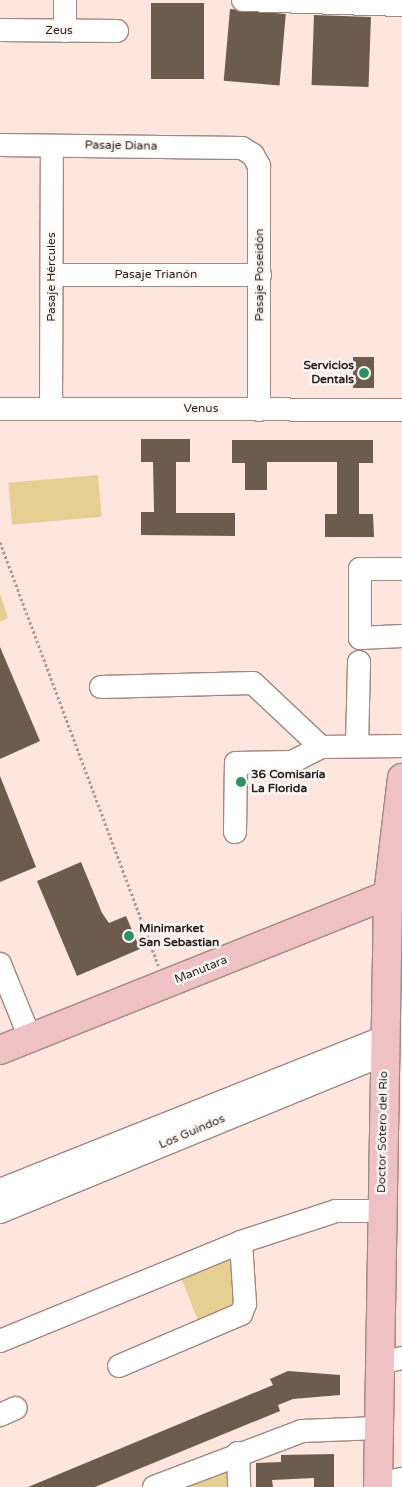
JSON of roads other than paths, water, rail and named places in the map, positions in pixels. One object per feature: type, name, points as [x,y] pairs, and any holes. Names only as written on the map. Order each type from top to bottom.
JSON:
[{"type":"main road","name":"Doctor Sótero del Río","points":[[386,1483],[378,1428],[391,1361],[382,1211],[385,1046],[402,778]]},
{"type":"main road","name":"Manutara","points":[[0,1050],[395,892]]},
{"type":"street","points":[[65,0],[65,30]]},
{"type":"street","points":[[243,0],[402,5]]},
{"type":"street","name":"Zeus","points":[[0,30],[117,31]]},
{"type":"street","name":"Pasaje Diana","points":[[0,145],[242,148]]},
{"type":"street","name":"Pasaje Hércules","points":[[51,409],[52,146]]},
{"type":"street","name":"Pasaje Poseidón","points":[[242,148],[260,166],[259,410]]},
{"type":"street","name":"Pasaje Trianón","points":[[52,275],[260,275]]},
{"type":"street","name":"Venus","points":[[0,409],[402,410]]},
{"type":"street","points":[[402,569],[360,569],[360,638],[402,636]]},
{"type":"street","points":[[357,746],[359,662]]},
{"type":"street","points":[[101,687],[253,683],[321,747]]},
{"type":"street","points":[[235,832],[236,763],[292,762],[321,747],[402,746]]},
{"type":"street","points":[[0,964],[30,1038]]},
{"type":"street","name":"Los Guindos","points":[[0,1190],[385,1046]]},
{"type":"street","name":"Los Guindos","points":[[0,1212],[385,1046]]},
{"type":"street","points":[[0,1341],[241,1242],[336,1211],[382,1211]]},
{"type":"street","points":[[119,1366],[241,1314],[245,1304],[241,1242]]},
{"type":"street","points":[[154,1487],[238,1453],[316,1428],[378,1428]]},
{"type":"street","points":[[238,1453],[239,1487]]},
{"type":"place","name":"Servicios Dentals","points":[[364,373]]},
{"type":"place","name":"36 Comisaría La Florida","points":[[241,782]]},
{"type":"place","name":"Minimarket San Sebastian","points":[[129,936]]}]
